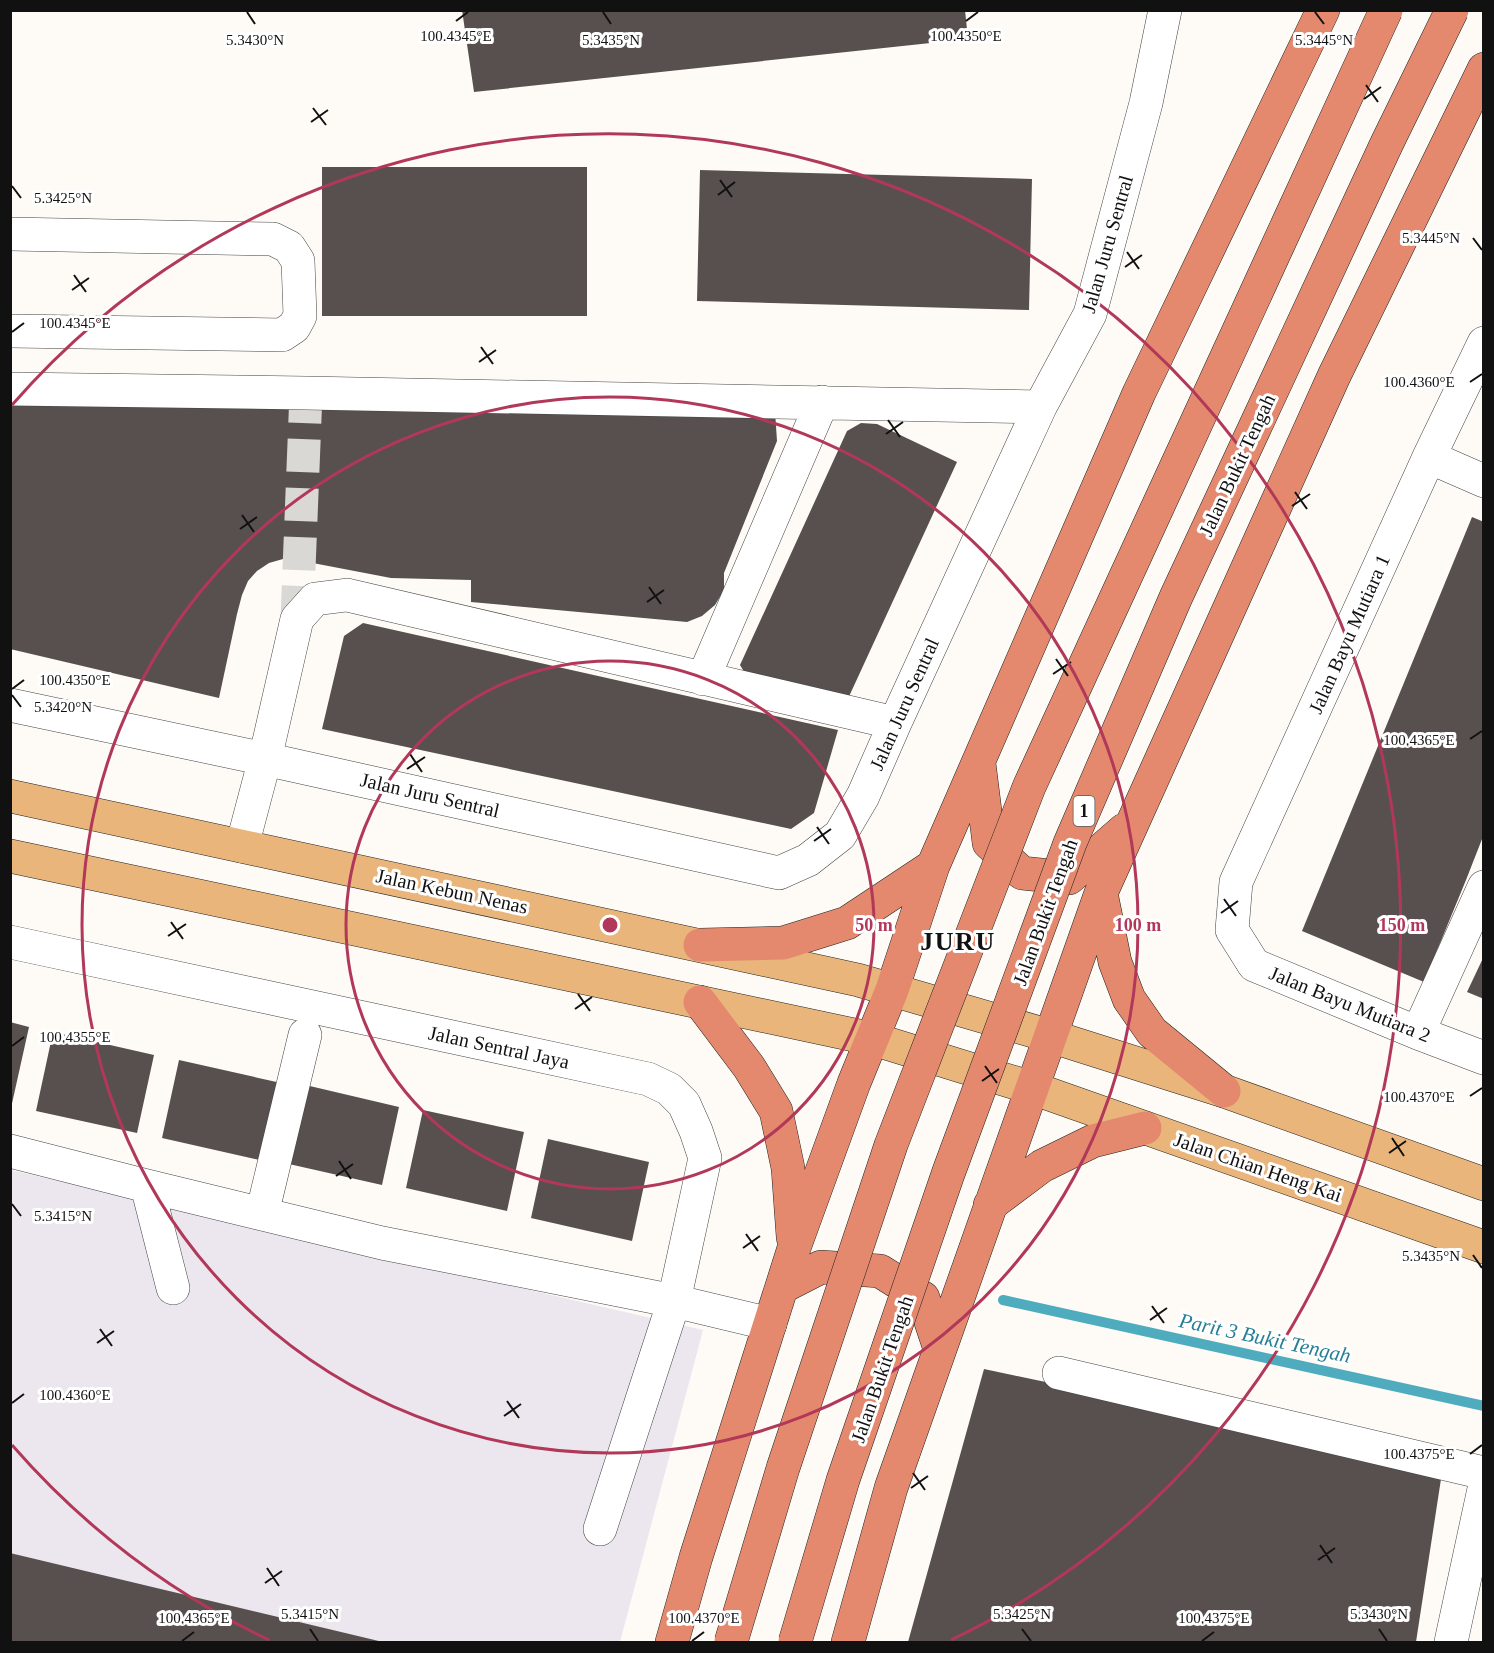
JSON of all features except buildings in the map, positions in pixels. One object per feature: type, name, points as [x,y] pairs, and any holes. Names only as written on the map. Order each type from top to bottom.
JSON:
[{"type":"highway","points":[[672,1642],[696,1557],[794,1248],[854,1083],[892,990],[933,867],[1140,393],[1323,10]]},
{"type":"highway","points":[[730,1642],[783,1468],[891,1145],[1029,787],[1386,10]]},
{"type":"highway","name":"Jalan Bukit Tengah","points":[[795,1642],[843,1480],[929,1231],[1070,843],[1176,597],[1382,154],[1452,10]]},
{"type":"highway","points":[[848,1642],[891,1488],[1101,893],[1334,376],[1484,69]]},
{"type":"highway","points":[[979,762],[989,843],[1022,873],[1069,878],[1132,823]]},
{"type":"highway","points":[[700,945],[783,943],[847,923],[933,867]]},
{"type":"highway","points":[[1101,893],[1115,962],[1129,999],[1152,1032],[1224,1091]]},
{"type":"highway","points":[[700,1002],[749,1067],[776,1111],[788,1168],[794,1248]]},
{"type":"highway","points":[[990,1205],[1042,1166],[1093,1141],[1145,1128]]},
{"type":"highway","points":[[782,1287],[821,1267],[880,1270],[923,1298],[940,1349]]},
{"type":"main road","name":"Jalan Kebun Nenas","points":[[10,796],[858,980],[1050,1036]]},
{"type":"main road","points":[[10,856],[873,1039]]},
{"type":"main road","points":[[1050,1036],[1224,1091],[1484,1184]]},
{"type":"main road","name":"Jalan Chian Heng Kai","points":[[873,1039],[1032,1088],[1484,1247]]},
{"type":"street","name":"Jalan Juru Sentral","points":[[10,705],[779,873],[808,860],[840,835],[863,796],[1040,407],[1090,314],[1146,104],[1165,10]]},
{"type":"street","points":[[10,234],[273,239],[289,247],[298,261],[300,316],[294,327],[282,335],[10,331]]},
{"type":"street","name":"Jalan Bayu Mutiara 1","points":[[1232,930],[1236,882],[1484,343]]},
{"type":"street","points":[[10,389],[1040,407]]},
{"type":"street","points":[[704,679],[822,402]]},
{"type":"street","points":[[1430,457],[1484,481]]},
{"type":"street","points":[[243,846],[297,619],[315,599],[347,595],[895,723]]},
{"type":"street","points":[[1418,1033],[1484,887]]},
{"type":"street","name":"Jalan Bayu Mutiara 2","points":[[1232,930],[1254,965],[1484,1058]]},
{"type":"street","name":"Jalan Sentral Jaya","points":[[10,942],[648,1079],[669,1089],[684,1104],[705,1158],[674,1301],[600,1529]]},
{"type":"street","points":[[261,1214],[305,1035]]},
{"type":"street","points":[[10,1151],[382,1243],[674,1301],[770,1324]]},
{"type":"street","points":[[147,1186],[173,1288]]},
{"type":"street","points":[[1059,1373],[1484,1473]]},
{"type":"street","points":[[1450,1642],[1484,1489]]},
{"type":"shaded area","points":[[11,1170],[703,1330],[620,1642],[11,1642]]},
{"type":"waterway","name":"Parit 3 Bukit Tengah","points":[[1003,1300],[1484,1406]]},
{"type":"tunnel","points":[[297,619],[306,393]]},
{"type":"district","name":"JURU","points":[[958,941]]}]
